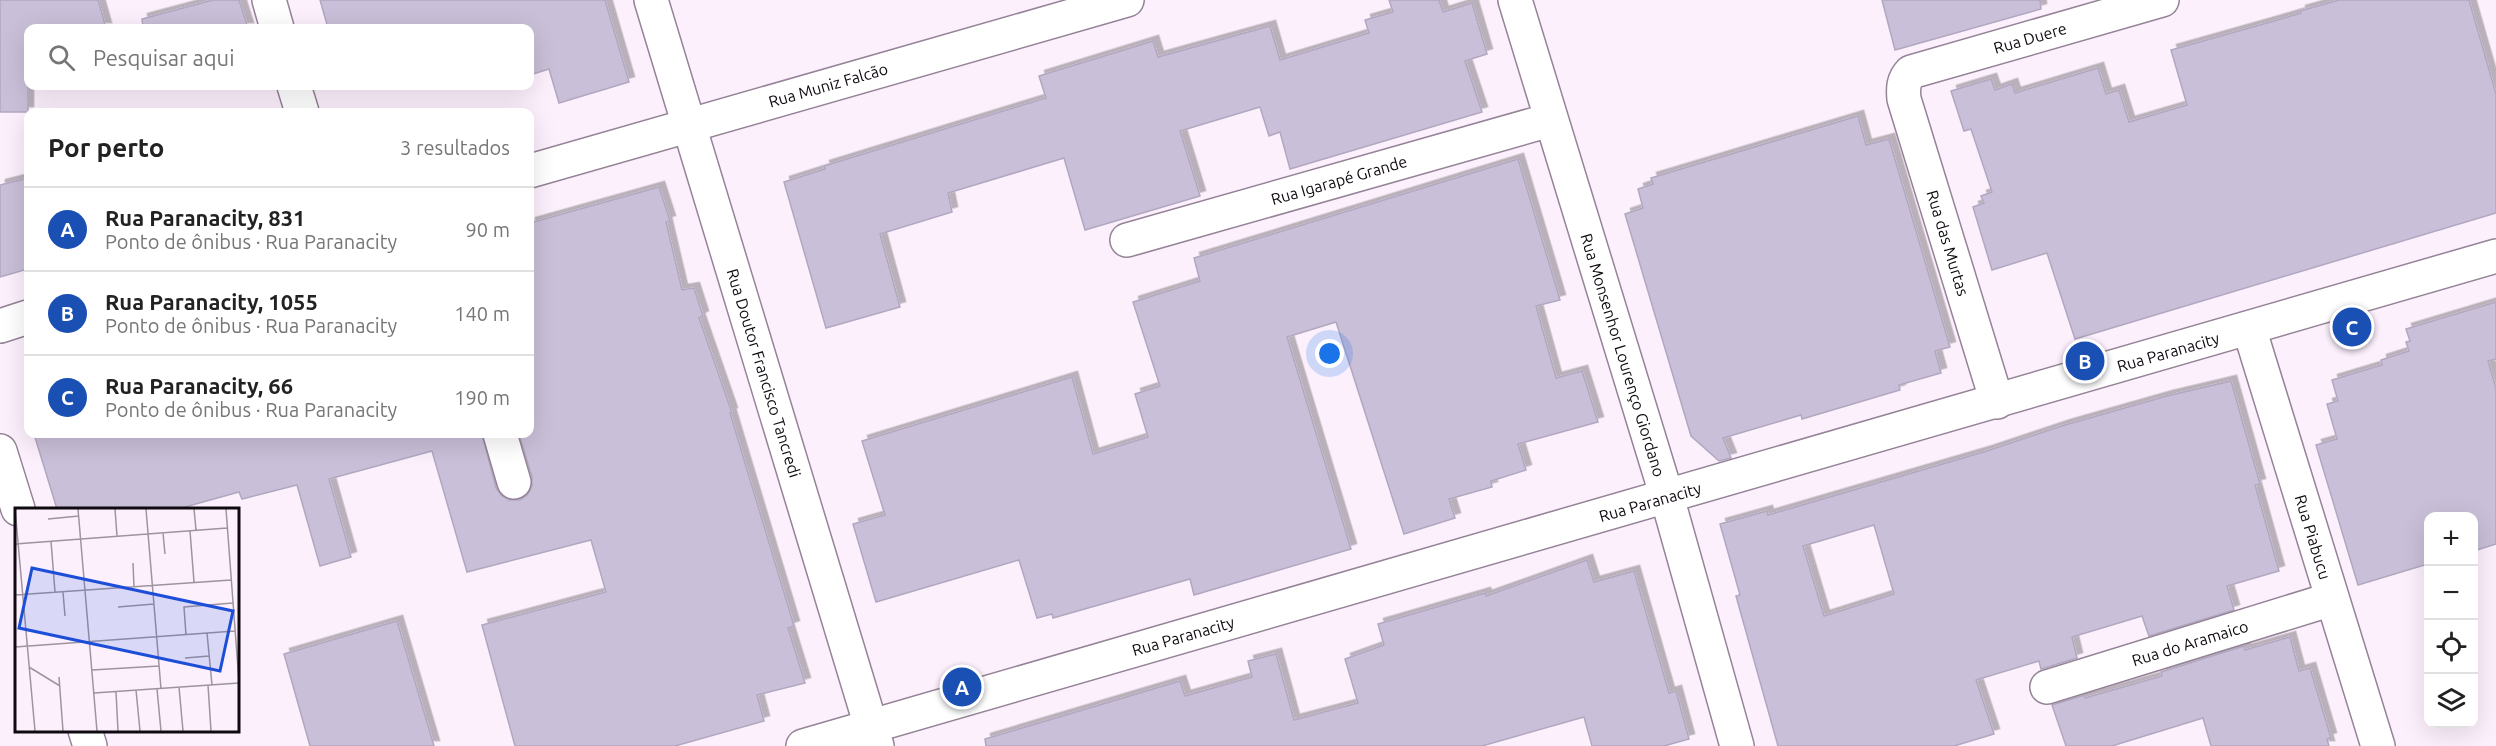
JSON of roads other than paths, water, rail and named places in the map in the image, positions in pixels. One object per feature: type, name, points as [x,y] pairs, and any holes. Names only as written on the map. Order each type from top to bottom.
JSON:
[{"type":"street","points":[[269,0],[276,24]]},
{"type":"street","name":"Rua Doutor Francisco Tancredi","points":[[651,0],[874,736]]},
{"type":"street","name":"Rua Muniz Falcão","points":[[534,170],[1127,0]]},
{"type":"street","name":"Rua Monsenhor Lourenço Giordano","points":[[1515,0],[1667,497],[1737,746]]},
{"type":"street","name":"Rua Duere","points":[[1904,83],[1911,72],[2162,0]]},
{"type":"street","name":"Rua das Murtas","points":[[1904,83],[1904,99],[1997,402]]},
{"type":"street","points":[[295,90],[301,108]]},
{"type":"street","name":"Rua Igarapé Grande","points":[[1127,240],[1550,120]]},
{"type":"street","name":"Rua Paranacity","points":[[803,746],[874,736],[1667,497],[2496,256]]},
{"type":"street","points":[[0,326],[24,318]]},
{"type":"street","name":"Rua Piabucu","points":[[2249,328],[2378,746]]},
{"type":"street","points":[[501,438],[514,482]]},
{"type":"street","points":[[0,451],[18,508]]},
{"type":"street","name":"Rua do Aramaico","points":[[2047,687],[2332,599]]},
{"type":"street","points":[[86,731],[90,746]]},
{"type":"place","name":"Rua Paranacity, 66","points":[[2352,327]]},
{"type":"place","name":"Rua Paranacity, 1055","points":[[2085,361]]},
{"type":"place","name":"Rua Paranacity, 831","points":[[962,687]]}]
